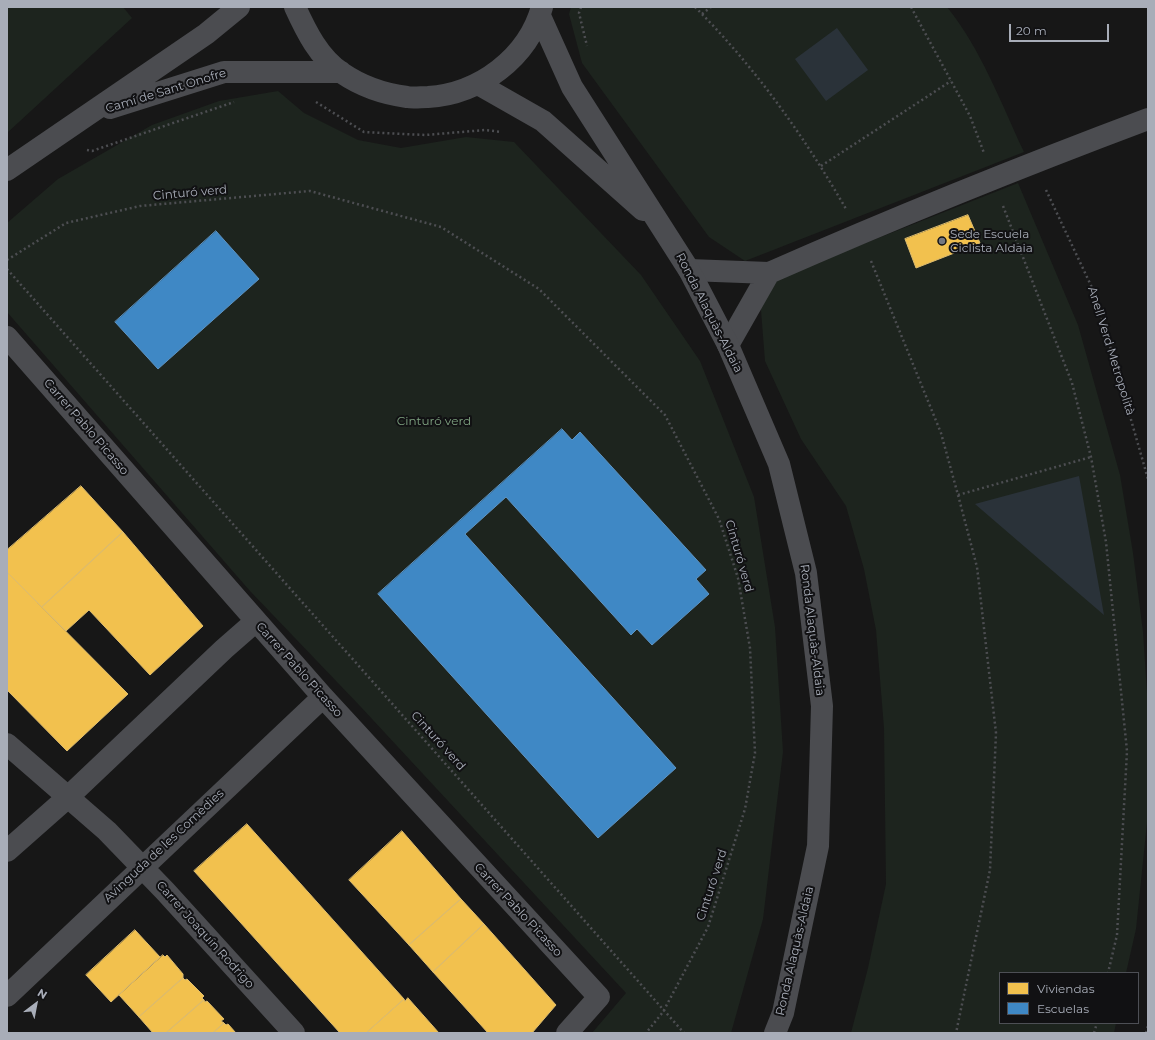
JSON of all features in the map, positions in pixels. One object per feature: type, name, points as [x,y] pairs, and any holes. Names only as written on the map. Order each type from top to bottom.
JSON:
[{"type":"street","name":"Camí de Sant Onofre","points":[[7,170],[206,34],[239,7]]},
{"type":"street","points":[[294,7],[313,43],[341,72],[373,89],[408,98],[444,96],[478,84],[504,66],[525,43],[541,12]]},
{"type":"street","name":"Ronda Alaquàs-Aldaia","points":[[541,12],[572,86],[689,270],[728,345],[779,464],[806,573],[822,706],[818,846],[783,1013],[775,1033]]},
{"type":"street","name":"Camí de Sant Onofre","points":[[88,115],[224,72],[341,72]]},
{"type":"street","name":"Ronda Alaquàs-Aldaia","points":[[478,84],[543,120],[663,227]]},
{"type":"street","points":[[689,270],[769,273],[860,233],[1033,162],[1148,119]]},
{"type":"street","points":[[728,345],[769,273]]},
{"type":"street","name":"Carrer Pablo Picasso","points":[[7,337],[323,697],[599,997],[567,1033]]},
{"type":"street","points":[[7,851],[67,798],[224,649],[256,621]]},
{"type":"street","name":"Avinguda de les Comèdies","points":[[7,996],[142,866],[323,697]]},
{"type":"street","name":"Carrer Joaquín Rodrigo","points":[[7,744],[67,798],[107,831],[142,866],[294,1033]]},
{"type":"path","points":[[695,7],[768,88],[821,166],[860,233],[941,433],[977,567],[996,733],[990,870],[956,1033]]},
{"type":"path","points":[[702,14],[711,7]]},
{"type":"path","points":[[911,7],[970,116],[1072,383],[1091,457],[1106,542],[1127,751],[1117,936],[1108,972]]},
{"type":"path","points":[[821,166],[951,81]]},
{"type":"path","points":[[314,100],[364,132],[425,135],[485,130],[506,133]]},
{"type":"path","points":[[43,146],[92,151],[238,101]]},
{"type":"path","name":"Anell Verd Metropolità","points":[[1033,162],[1095,294],[1148,479]]},
{"type":"path","name":"Cinturó verd","points":[[7,260],[66,223],[133,208],[310,191],[441,227],[539,288],[665,416],[719,520],[738,578],[750,648],[755,753],[745,809],[708,927],[664,1012],[646,1033]]},
{"type":"path","name":"Cinturó verd","points":[[7,269],[684,1033]]},
{"type":"path","points":[[958,495],[1091,457]]},
{"type":"path","points":[[1146,1033],[1148,1026]]},
{"type":"green space","points":[[7,7],[123,7],[132,18],[7,133]]},
{"type":"green space","points":[[571,7],[947,7],[970,40],[980,58],[1024,152],[745,261],[709,237],[582,63],[569,14]]},
{"type":"green space","name":"Cinturó verd","points":[[278,91],[304,113],[358,140],[401,148],[466,137],[514,142],[641,275],[700,361],[754,497],[775,627],[783,752],[763,919],[731,1033],[592,1033],[626,993],[360,706],[250,591],[7,312],[7,223],[58,179],[152,125],[219,101]]},
{"type":"green space","points":[[1018,183],[1078,325],[1120,475],[1133,553],[1143,632],[1148,708],[1148,813],[1136,929],[1126,972],[999,972],[999,1024],[1116,1024],[1114,1033],[851,1033],[868,968],[886,884],[884,728],[876,630],[864,569],[846,506],[801,439],[765,361],[759,285]]},
{"type":"shaded area","points":[[837,28],[868,70],[826,101],[795,59]]},
{"type":"shaded area","points":[[1079,476],[1104,615],[975,504]]},
{"type":"building: Viviendas","name":"Sede Escuela Ciclista Aldaia","points":[[968,215],[980,243],[916,268],[905,239]]},
{"type":"building: Viviendas","points":[[81,486],[123,532],[42,607],[7,572],[7,550]]},
{"type":"building: Viviendas","points":[[123,532],[203,626],[150,675],[89,610],[66,631],[42,607]]},
{"type":"building: Viviendas","points":[[7,572],[128,694],[67,751],[7,690]]},
{"type":"building: Viviendas","points":[[247,824],[404,999],[366,1033],[340,1033],[194,871]]},
{"type":"building: Viviendas","points":[[402,831],[461,899],[409,945],[349,880]]},
{"type":"building: Viviendas","points":[[461,899],[484,924],[433,972],[409,945]]},
{"type":"building: Viviendas","points":[[484,924],[556,1005],[532,1033],[488,1033],[433,972]]},
{"type":"building: Viviendas","points":[[135,930],[160,957],[111,1002],[86,975]]},
{"type":"building: Viviendas","points":[[163,955],[165,957],[167,955],[183,974],[183,978],[139,1017],[119,995]]},
{"type":"building: Viviendas","points":[[183,978],[185,980],[187,979],[204,996],[202,998],[204,1000],[166,1033],[153,1033],[139,1017]]},
{"type":"building: Viviendas","points":[[408,998],[439,1033],[366,1033],[404,999],[405,1001]]},
{"type":"building: Viviendas","points":[[204,1000],[205,1002],[207,1001],[224,1019],[221,1021],[224,1023],[213,1033],[166,1033]]},
{"type":"building: Viviendas","points":[[224,1023],[226,1025],[228,1024],[236,1033],[213,1033]]},
{"type":"building: Escuelas","points":[[216,231],[259,279],[158,369],[115,322]]},
{"type":"building: Escuelas","points":[[562,429],[572,440],[580,432],[706,570],[696,579],[709,594],[652,645],[637,629],[631,635],[506,497],[465,534],[676,768],[598,838],[378,594]]},
{"type":"place","name":"Sede Escuela Ciclista Aldaia","points":[[942,241]]}]
